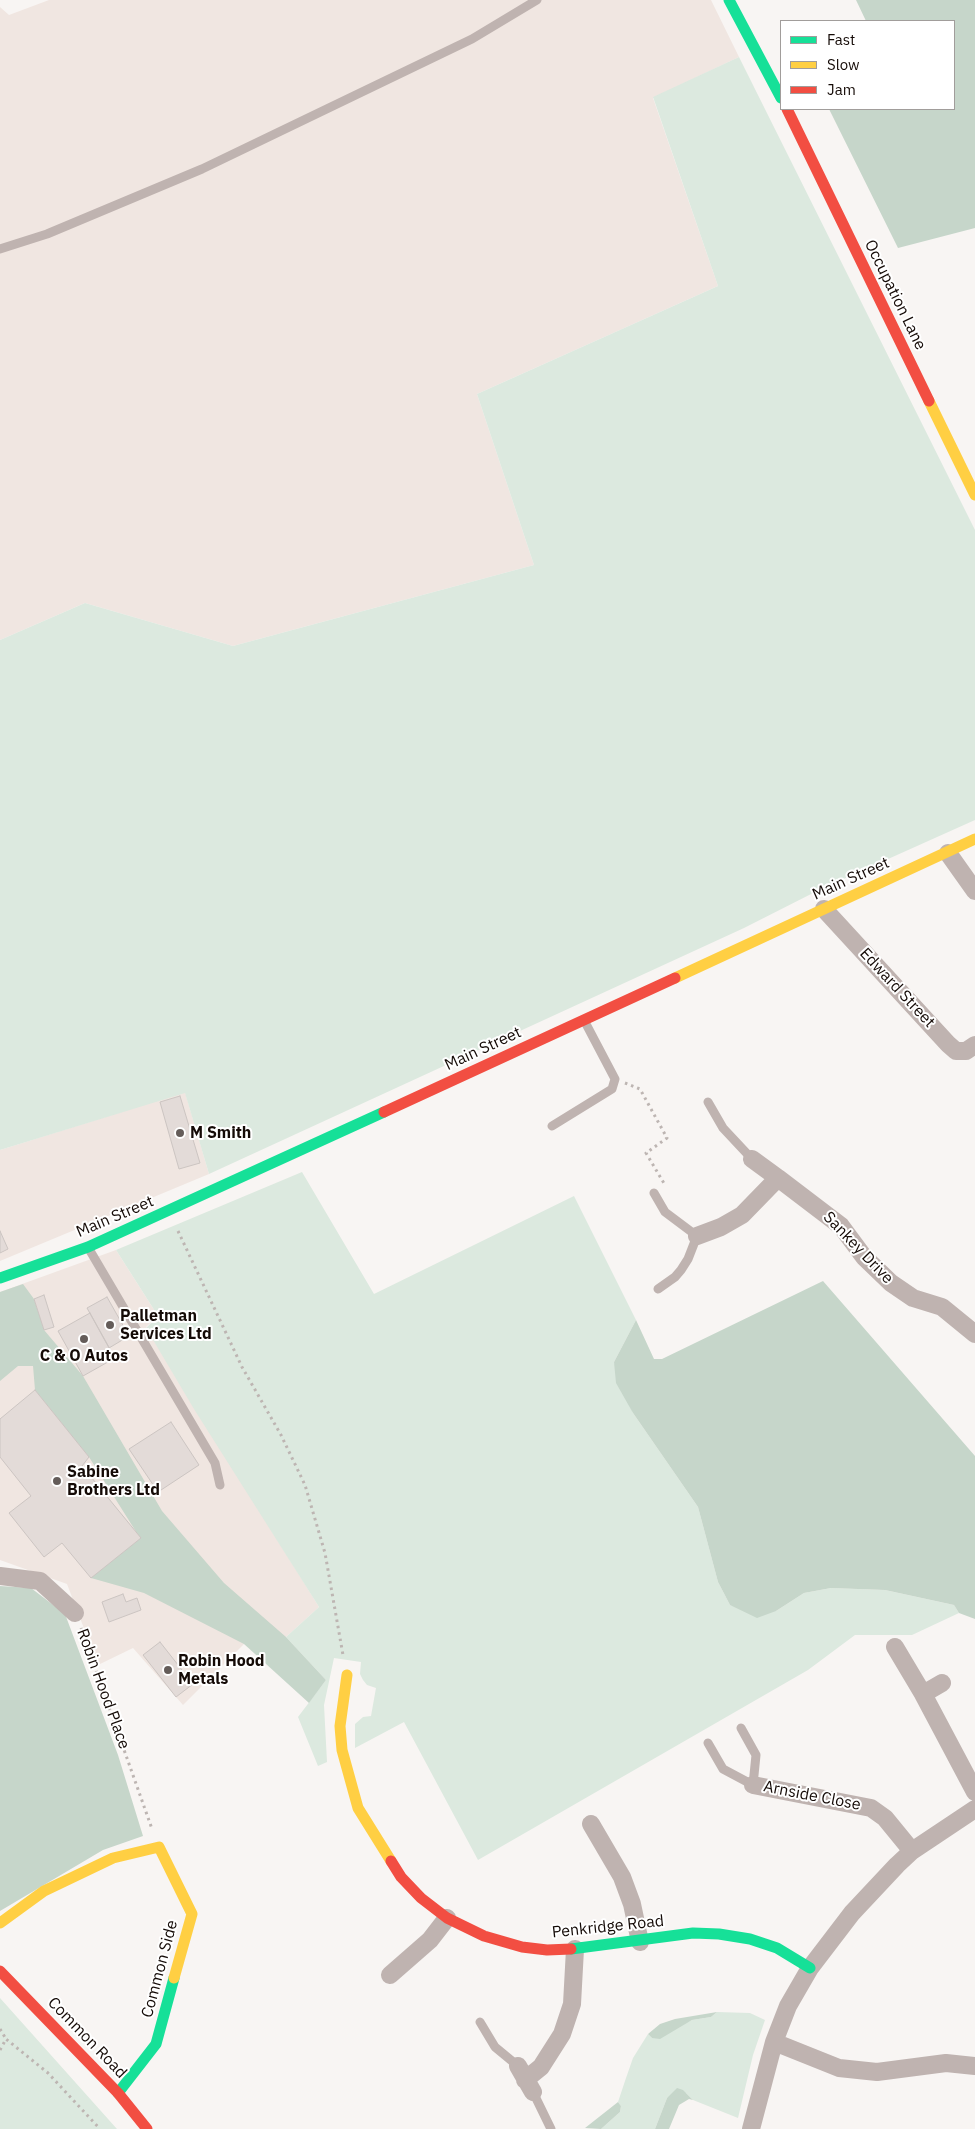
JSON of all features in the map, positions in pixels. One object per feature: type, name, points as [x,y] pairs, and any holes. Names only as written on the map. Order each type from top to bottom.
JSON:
[{"type":"street","points":[[729,0],[780,96]]},
{"type":"street","name":"Occupation Lane","points":[[786,110],[975,495]]},
{"type":"street","name":"Main Street","points":[[0,1278],[88,1246],[169,1212],[975,839]]},
{"type":"street","points":[[948,853],[975,891]]},
{"type":"street","name":"Edward Street","points":[[824,909],[948,1044],[956,1051],[966,1051],[975,1045]]},
{"type":"street","name":"Sankey Drive","points":[[752,1159],[841,1226],[864,1257],[891,1283],[913,1298],[942,1307],[975,1334]]},
{"type":"street","points":[[697,1236],[721,1227],[742,1215],[778,1178]]},
{"type":"street","name":"Robin Hood Place","points":[[0,1576],[40,1582],[75,1613]]},
{"type":"street","points":[[895,1647],[923,1694],[975,1792]]},
{"type":"street","name":"Penkridge Road","points":[[347,1675],[340,1726],[342,1750],[358,1808],[370,1831],[401,1877],[421,1898],[447,1918],[484,1936],[522,1947],[575,1949],[640,1942],[693,1933],[719,1934],[750,1939],[777,1948],[810,1968]]},
{"type":"street","points":[[923,1694],[942,1683]]},
{"type":"street","name":"Arnside Close","points":[[753,1784],[871,1808],[885,1818],[912,1850]]},
{"type":"street","points":[[751,2129],[774,2042],[788,2006],[810,1968],[852,1913],[912,1850],[975,1809]]},
{"type":"street","points":[[591,1824],[622,1877],[632,1904],[640,1942]]},
{"type":"street","points":[[0,1923],[44,1891],[113,1858],[159,1847]]},
{"type":"street","name":"Common Side","points":[[118,2093],[156,2044],[192,1914],[159,1847]]},
{"type":"street","points":[[390,1975],[430,1940],[447,1918]]},
{"type":"street","points":[[525,2079],[542,2067],[562,2034],[572,2004],[575,1949]]},
{"type":"street","name":"Common Road","points":[[0,1971],[118,2093],[147,2129]]},
{"type":"street","points":[[774,2042],[839,2068],[877,2072],[946,2063],[975,2066]]},
{"type":"lane","points":[[0,249],[47,234],[202,169],[464,43],[537,0]]},
{"type":"lane","points":[[552,1126],[612,1089],[615,1079],[584,1020]]},
{"type":"lane","points":[[708,1102],[723,1128],[752,1159]]},
{"type":"lane","points":[[654,1193],[665,1212],[697,1236],[688,1258],[676,1277],[658,1288]]},
{"type":"lane","points":[[88,1246],[215,1463],[220,1485]]},
{"type":"lane","points":[[708,1742],[723,1769],[753,1784],[756,1755],[741,1728]]},
{"type":"lane","points":[[480,2022],[495,2048],[525,2079],[551,2129]]},
{"type":"path","points":[[615,1079],[640,1090],[667,1138],[646,1153],[666,1187],[654,1193]]},
{"type":"path","points":[[169,1212],[242,1367],[281,1435],[305,1485],[326,1553],[347,1675]]},
{"type":"path","name":"Robin Hood Place","points":[[75,1613],[159,1847]]},
{"type":"path","points":[[0,2029],[6,2039],[48,2073],[100,2129]]},
{"type":"path","points":[[0,2050],[6,2039]]},
{"type":"shaded area","points":[[49,0],[711,0],[739,57],[653,98],[718,286],[477,394],[534,565],[233,646],[85,603],[0,640],[0,7],[9,15]]},
{"type":"shaded area","points":[[739,57],[975,530],[975,820],[819,890],[744,928],[209,1174],[185,1093],[0,1150],[0,640],[85,603],[233,646],[534,565],[477,394],[718,286],[653,97]]},
{"type":"shaded area","points":[[185,1092],[209,1174],[0,1261],[0,1150]]},
{"type":"shaded area","points":[[302,1172],[374,1294],[574,1196],[636,1320],[614,1362],[633,1413],[698,1507],[718,1582],[730,1605],[776,1611],[804,1593],[831,1588],[885,1590],[954,1605],[959,1613],[912,1635],[855,1635],[808,1670],[478,1860],[404,1722],[355,1748],[355,1724],[363,1717],[371,1716],[376,1688],[367,1685],[363,1680],[360,1674],[361,1662],[334,1658],[324,1705],[327,1762],[318,1766],[298,1717],[326,1680],[286,1637],[319,1607],[194,1409],[146,1328],[158,1316],[116,1250]]},
{"type":"shaded area","points":[[116,1250],[158,1316],[146,1327],[319,1607],[286,1637],[274,1644],[244,1644],[183,1705],[133,1648],[98,1665],[67,1584],[0,1560],[0,1292]]},
{"type":"shaded area","points":[[0,1998],[117,2129],[0,2129]]},
{"type":"shaded area","points":[[717,2012],[750,2013],[765,2020],[753,2055],[738,2118],[693,2100],[686,2093],[667,2098],[655,2129],[601,2129],[620,2112],[621,2106],[618,2102],[633,2058],[648,2034],[652,2038],[692,2020],[711,2017]]},
{"type":"green space","points":[[856,0],[975,0],[975,228],[898,248],[829,110],[955,110],[955,20],[866,20]]},
{"type":"green space","points":[[823,1281],[975,1456],[975,1619],[959,1613],[954,1605],[885,1590],[831,1588],[804,1593],[776,1611],[757,1618],[730,1605],[718,1582],[698,1507],[633,1413],[616,1383],[614,1362],[636,1320],[654,1359],[662,1359]]},
{"type":"green space","points":[[23,1284],[34,1299],[44,1330],[83,1376],[162,1511],[224,1583],[286,1637],[326,1680],[309,1703],[244,1644],[144,1593],[91,1578],[140,1538],[89,1457],[35,1390],[33,1366],[18,1366],[0,1381],[0,1292]]},
{"type":"green space","points":[[0,1586],[31,1588],[65,1614],[118,1755],[143,1836],[103,1850],[0,1911]]},
{"type":"green space","points":[[717,2012],[711,2017],[692,2020],[660,2039],[652,2038],[648,2034],[660,2024],[675,2019]]},
{"type":"green space","points":[[677,2088],[683,2090],[693,2100],[689,2099],[679,2105],[669,2129],[655,2129],[667,2098]]},
{"type":"green space","points":[[618,2102],[621,2106],[620,2112],[601,2129],[585,2128]]},
{"type":"building","name":"M Smith","points":[[180,1096],[200,1163],[179,1169],[160,1102]]},
{"type":"building","points":[[0,1231],[8,1249],[0,1253]]},
{"type":"building","points":[[44,1295],[54,1327],[44,1330],[34,1299]]},
{"type":"building","name":"Palletman Services Ltd","points":[[107,1297],[129,1336],[109,1348],[87,1308]]},
{"type":"building","name":"C & O Autos","points":[[90,1313],[115,1358],[83,1376],[58,1331]]},
{"type":"building","name":"Sabine Brothers Ltd","points":[[35,1390],[89,1457],[82,1466],[141,1538],[91,1578],[62,1543],[44,1557],[9,1513],[31,1496],[0,1457],[0,1419]]},
{"type":"building","points":[[171,1422],[199,1465],[158,1492],[129,1449]]},
{"type":"building","points":[[123,1594],[126,1602],[137,1598],[141,1610],[109,1622],[102,1602]]},
{"type":"building","name":"Robin Hood Metals","points":[[160,1642],[193,1684],[176,1697],[143,1655]]},
{"type":"traffic: fast","points":[[729,0],[780,96]]},
{"type":"traffic: fast","points":[[0,1278],[88,1247],[384,1112]]},
{"type":"traffic: fast","points":[[571,1949],[693,1933],[719,1934],[750,1939],[777,1948],[810,1968]]},
{"type":"traffic: fast","points":[[118,2093],[156,2044],[174,1978]]},
{"type":"traffic: slow","points":[[929,401],[975,495]]},
{"type":"traffic: slow","points":[[675,978],[975,839]]},
{"type":"traffic: slow","points":[[347,1675],[340,1726],[342,1750],[358,1808],[391,1861]]},
{"type":"traffic: slow","points":[[0,1923],[44,1891],[113,1858],[159,1847],[192,1914],[174,1978]]},
{"type":"traffic: jam","points":[[787,110],[929,401]]},
{"type":"traffic: jam","points":[[384,1112],[675,978]]},
{"type":"traffic: jam","points":[[391,1861],[401,1877],[421,1898],[447,1918],[484,1936],[522,1947],[547,1950],[571,1949]]},
{"type":"traffic: jam","points":[[0,1971],[118,2093],[147,2129]]},
{"type":"place","name":"M Smith","points":[[180,1133]]},
{"type":"place","name":"Palletman Services Ltd","points":[[110,1325]]},
{"type":"place","name":"C & O Autos","points":[[84,1339]]},
{"type":"place","name":"Sabine Brothers Ltd","points":[[57,1481]]},
{"type":"place","name":"Robin Hood Metals","points":[[168,1670]]}]
